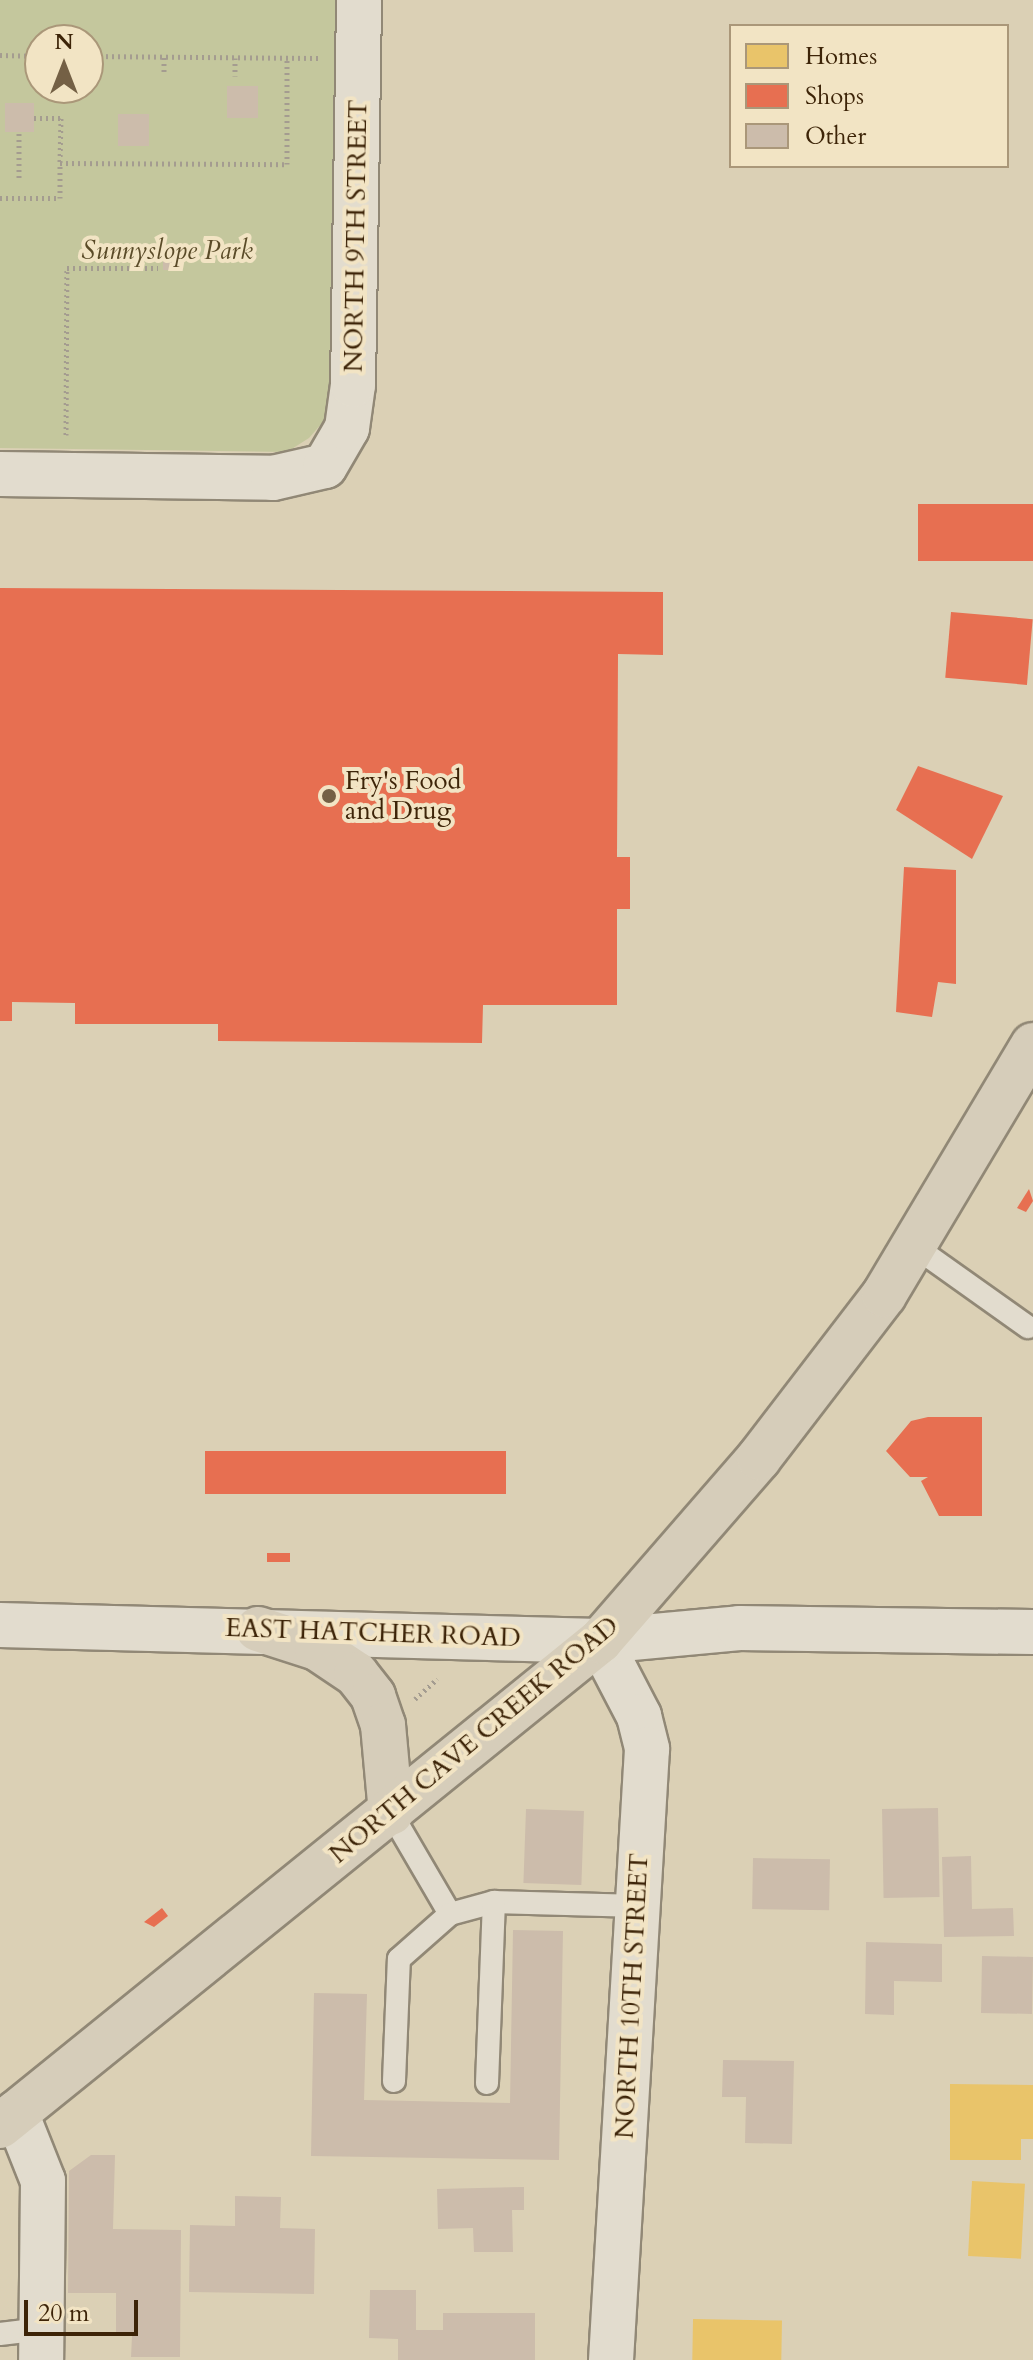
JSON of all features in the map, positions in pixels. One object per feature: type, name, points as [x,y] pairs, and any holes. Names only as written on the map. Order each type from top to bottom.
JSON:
[{"type":"main road","name":"NORTH CAVE CREEK ROAD","points":[[8,2119],[391,1813],[600,1641],[759,1458],[884,1295],[1033,1045]]},
{"type":"main road","points":[[258,1629],[317,1648],[356,1674],[373,1696],[383,1725],[391,1813]]},
{"type":"street","name":"NORTH 9TH STREET","points":[[0,474],[273,478],[325,466],[347,428],[353,385],[359,0]]},
{"type":"street","name":"EAST HATCHER ROAD","points":[[0,1625],[258,1629],[600,1641],[739,1628],[1033,1632]]},
{"type":"street","name":"NORTH 10TH STREET","points":[[600,1641],[639,1716],[647,1749],[611,2360]]},
{"type":"street","points":[[8,2119],[43,2181],[28,2341]]},
{"type":"lane","points":[[914,1246],[1028,1327]]},
{"type":"lane","points":[[391,1813],[450,1914]]},
{"type":"lane","points":[[487,2083],[494,1902]]},
{"type":"lane","points":[[394,2081],[399,1959],[450,1914],[494,1902],[638,1906]]},
{"type":"path","points":[[0,55],[24,56]]},
{"type":"path","points":[[104,56],[359,59]]},
{"type":"path","points":[[164,57],[164,75]]},
{"type":"path","points":[[235,58],[235,76]]},
{"type":"path","points":[[60,163],[287,164],[287,58]]},
{"type":"path","points":[[0,198],[60,198],[61,118],[34,118]]},
{"type":"path","points":[[19,132],[19,178]]},
{"type":"path","points":[[66,444],[67,268],[158,268]]},
{"type":"path","points":[[410,1702],[444,1672]]},
{"type":"green space","name":"Sunnyslope Park","points":[[0,0],[340,0],[330,414],[309,438],[287,452],[0,448]]},
{"type":"building: Homes","points":[[950,2084],[1033,2085],[1033,2139],[1021,2139],[1021,2160],[950,2160]]},
{"type":"building: Homes","points":[[972,2181],[1025,2184],[1021,2259],[968,2256]]},
{"type":"building: Homes","points":[[693,2319],[782,2321],[781,2360],[692,2360]]},
{"type":"building: Shops","points":[[918,504],[1033,504],[1033,561],[918,561]]},
{"type":"building: Shops","points":[[0,588],[663,592],[663,655],[618,654],[617,857],[630,857],[630,909],[617,909],[617,1005],[483,1005],[482,1043],[218,1041],[218,1024],[75,1024],[75,1003],[12,1002],[12,1021],[0,1021]]},
{"type":"building: Shops","points":[[951,612],[1033,619],[1027,685],[945,678]]},
{"type":"building: Shops","points":[[918,766],[1003,796],[972,859],[896,810]]},
{"type":"building: Shops","points":[[904,867],[956,870],[956,984],[938,982],[932,1017],[896,1012]]},
{"type":"building: Shops","points":[[1029,1189],[1033,1201],[1026,1212],[1017,1208]]},
{"type":"building: Shops","points":[[928,1417],[982,1417],[982,1516],[939,1516],[921,1481],[928,1477],[910,1477],[886,1451],[911,1421]]},
{"type":"building: Shops","points":[[205,1451],[506,1451],[506,1494],[205,1494]]},
{"type":"building: Shops","points":[[267,1553],[290,1553],[290,1562],[267,1562]]},
{"type":"building: Shops","points":[[162,1908],[168,1916],[154,1927],[144,1922]]},
{"type":"building: Other","points":[[227,86],[258,86],[258,118],[227,118]]},
{"type":"building: Other","points":[[5,103],[34,104],[34,132],[5,132]]},
{"type":"building: Other","points":[[118,114],[149,114],[149,146],[118,146]]},
{"type":"building: Other","points":[[163,255],[179,255],[179,270],[163,270]]},
{"type":"building: Other","points":[[938,1808],[940,1897],[884,1898],[882,1809]]},
{"type":"building: Other","points":[[526,1809],[584,1811],[581,1885],[523,1883]]},
{"type":"building: Other","points":[[971,1856],[972,1909],[1013,1908],[1014,1936],[944,1937],[942,1857]]},
{"type":"building: Other","points":[[753,1858],[830,1859],[829,1910],[752,1909]]},
{"type":"building: Other","points":[[513,1930],[563,1931],[559,2160],[311,2156],[314,1993],[367,1994],[364,2100],[510,2103]]},
{"type":"building: Other","points":[[866,1942],[942,1944],[942,1982],[894,1981],[894,2015],[865,2014]]},
{"type":"building: Other","points":[[982,1956],[1033,1957],[1032,2014],[981,2013]]},
{"type":"building: Other","points":[[723,2060],[794,2061],[792,2144],[745,2143],[746,2097],[722,2097]]},
{"type":"building: Other","points":[[91,2155],[115,2155],[113,2229],[181,2230],[180,2357],[131,2357],[132,2336],[116,2336],[116,2293],[68,2293],[69,2171]]},
{"type":"building: Other","points":[[524,2187],[524,2210],[512,2210],[513,2252],[474,2252],[473,2228],[438,2229],[437,2189]]},
{"type":"building: Other","points":[[235,2196],[281,2197],[280,2228],[315,2229],[314,2294],[189,2292],[190,2225],[235,2226]]},
{"type":"building: Other","points":[[370,2290],[416,2290],[416,2330],[443,2330],[443,2313],[535,2313],[535,2360],[398,2360],[398,2339],[369,2338]]},
{"type":"place","name":"Fry's Food and Drug","points":[[329,796]]}]
